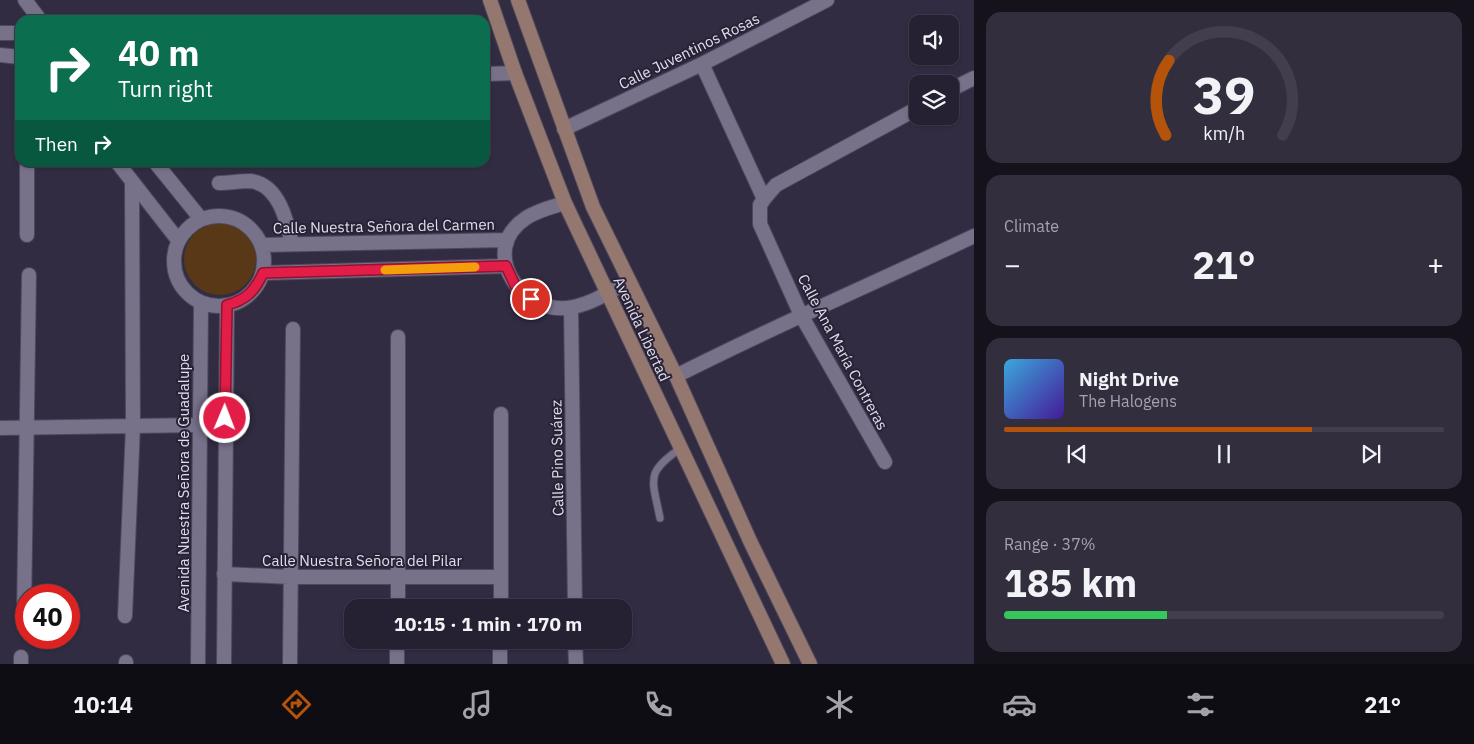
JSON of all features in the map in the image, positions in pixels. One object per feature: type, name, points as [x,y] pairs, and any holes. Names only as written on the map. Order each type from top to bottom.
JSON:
[{"type":"main road","name":"Avenida Libertad","points":[[518,0],[593,207],[676,376],[750,541],[810,664]]},
{"type":"main road","name":"Avenida Libertad","points":[[492,1],[514,73],[566,203],[607,294],[783,664]]},
{"type":"street","points":[[25,0],[36,15]]},
{"type":"street","name":"Calle Juventinos Rosas","points":[[564,129],[702,64],[827,0]]},
{"type":"street","points":[[0,33],[15,33]]},
{"type":"street","points":[[0,55],[15,56]]},
{"type":"street","points":[[702,64],[764,199],[776,185],[909,113]]},
{"type":"street","points":[[490,74],[514,73]]},
{"type":"street","points":[[959,86],[974,78]]},
{"type":"street","points":[[26,235],[27,167]]},
{"type":"street","points":[[120,167],[178,240]]},
{"type":"street","points":[[159,167],[201,220]]},
{"type":"street","points":[[219,183],[250,181],[267,187],[277,200],[283,213],[292,244]]},
{"type":"street","points":[[125,616],[133,426],[132,183]]},
{"type":"street","name":"Calle Ana María Contreras","points":[[764,199],[760,205],[760,224],[801,315],[885,462]]},
{"type":"street","name":"Calle Nuestra Señora del Carmen","points":[[566,203],[526,218],[511,232],[506,240],[504,254],[506,266],[515,285],[531,299],[550,307],[571,308],[607,294],[629,281]]},
{"type":"street","points":[[215,216],[230,217],[244,222],[255,232],[262,245],[265,259],[263,273],[250,295],[239,302],[227,305],[201,302],[188,294],[179,283],[174,261],[178,240],[188,228],[201,220],[215,216]]},
{"type":"street","points":[[676,376],[801,315],[874,284],[974,236]]},
{"type":"street","name":"Calle Nuestra Señora del Carmen","points":[[262,245],[506,240]]},
{"type":"street","points":[[263,273],[506,266]]},
{"type":"street","points":[[24,584],[29,276]]},
{"type":"street","name":"Avenida Nuestra Señora de Guadalupe","points":[[198,664],[201,302]]},
{"type":"street","points":[[224,664],[227,305]]},
{"type":"street","name":"Calle Pino Suárez","points":[[571,308],[575,599]]},
{"type":"street","points":[[290,664],[293,329]]},
{"type":"street","points":[[398,337],[398,599]]},
{"type":"street","points":[[501,414],[501,599]]},
{"type":"street","points":[[0,428],[200,425]]},
{"type":"street","name":"Calle Nuestra Señora del Pilar","points":[[224,574],[290,577],[398,575],[501,577]]},
{"type":"street","points":[[397,649],[397,664]]},
{"type":"street","points":[[500,649],[500,664]]},
{"type":"street","points":[[575,649],[576,664]]},
{"type":"lane","points":[[660,518],[653,482],[654,470],[681,448]]},
{"type":"shaded area","points":[[220,223],[240,229],[250,239],[256,259],[250,279],[240,289],[220,295],[200,289],[190,279],[184,259],[190,239],[200,229]]},
{"type":"slow traffic","points":[[385,270],[475,267]]},
{"type":"route","points":[[225,418],[227,305],[239,302],[250,295],[258,285],[263,273],[506,266],[509,276],[515,285],[531,299]]}]
